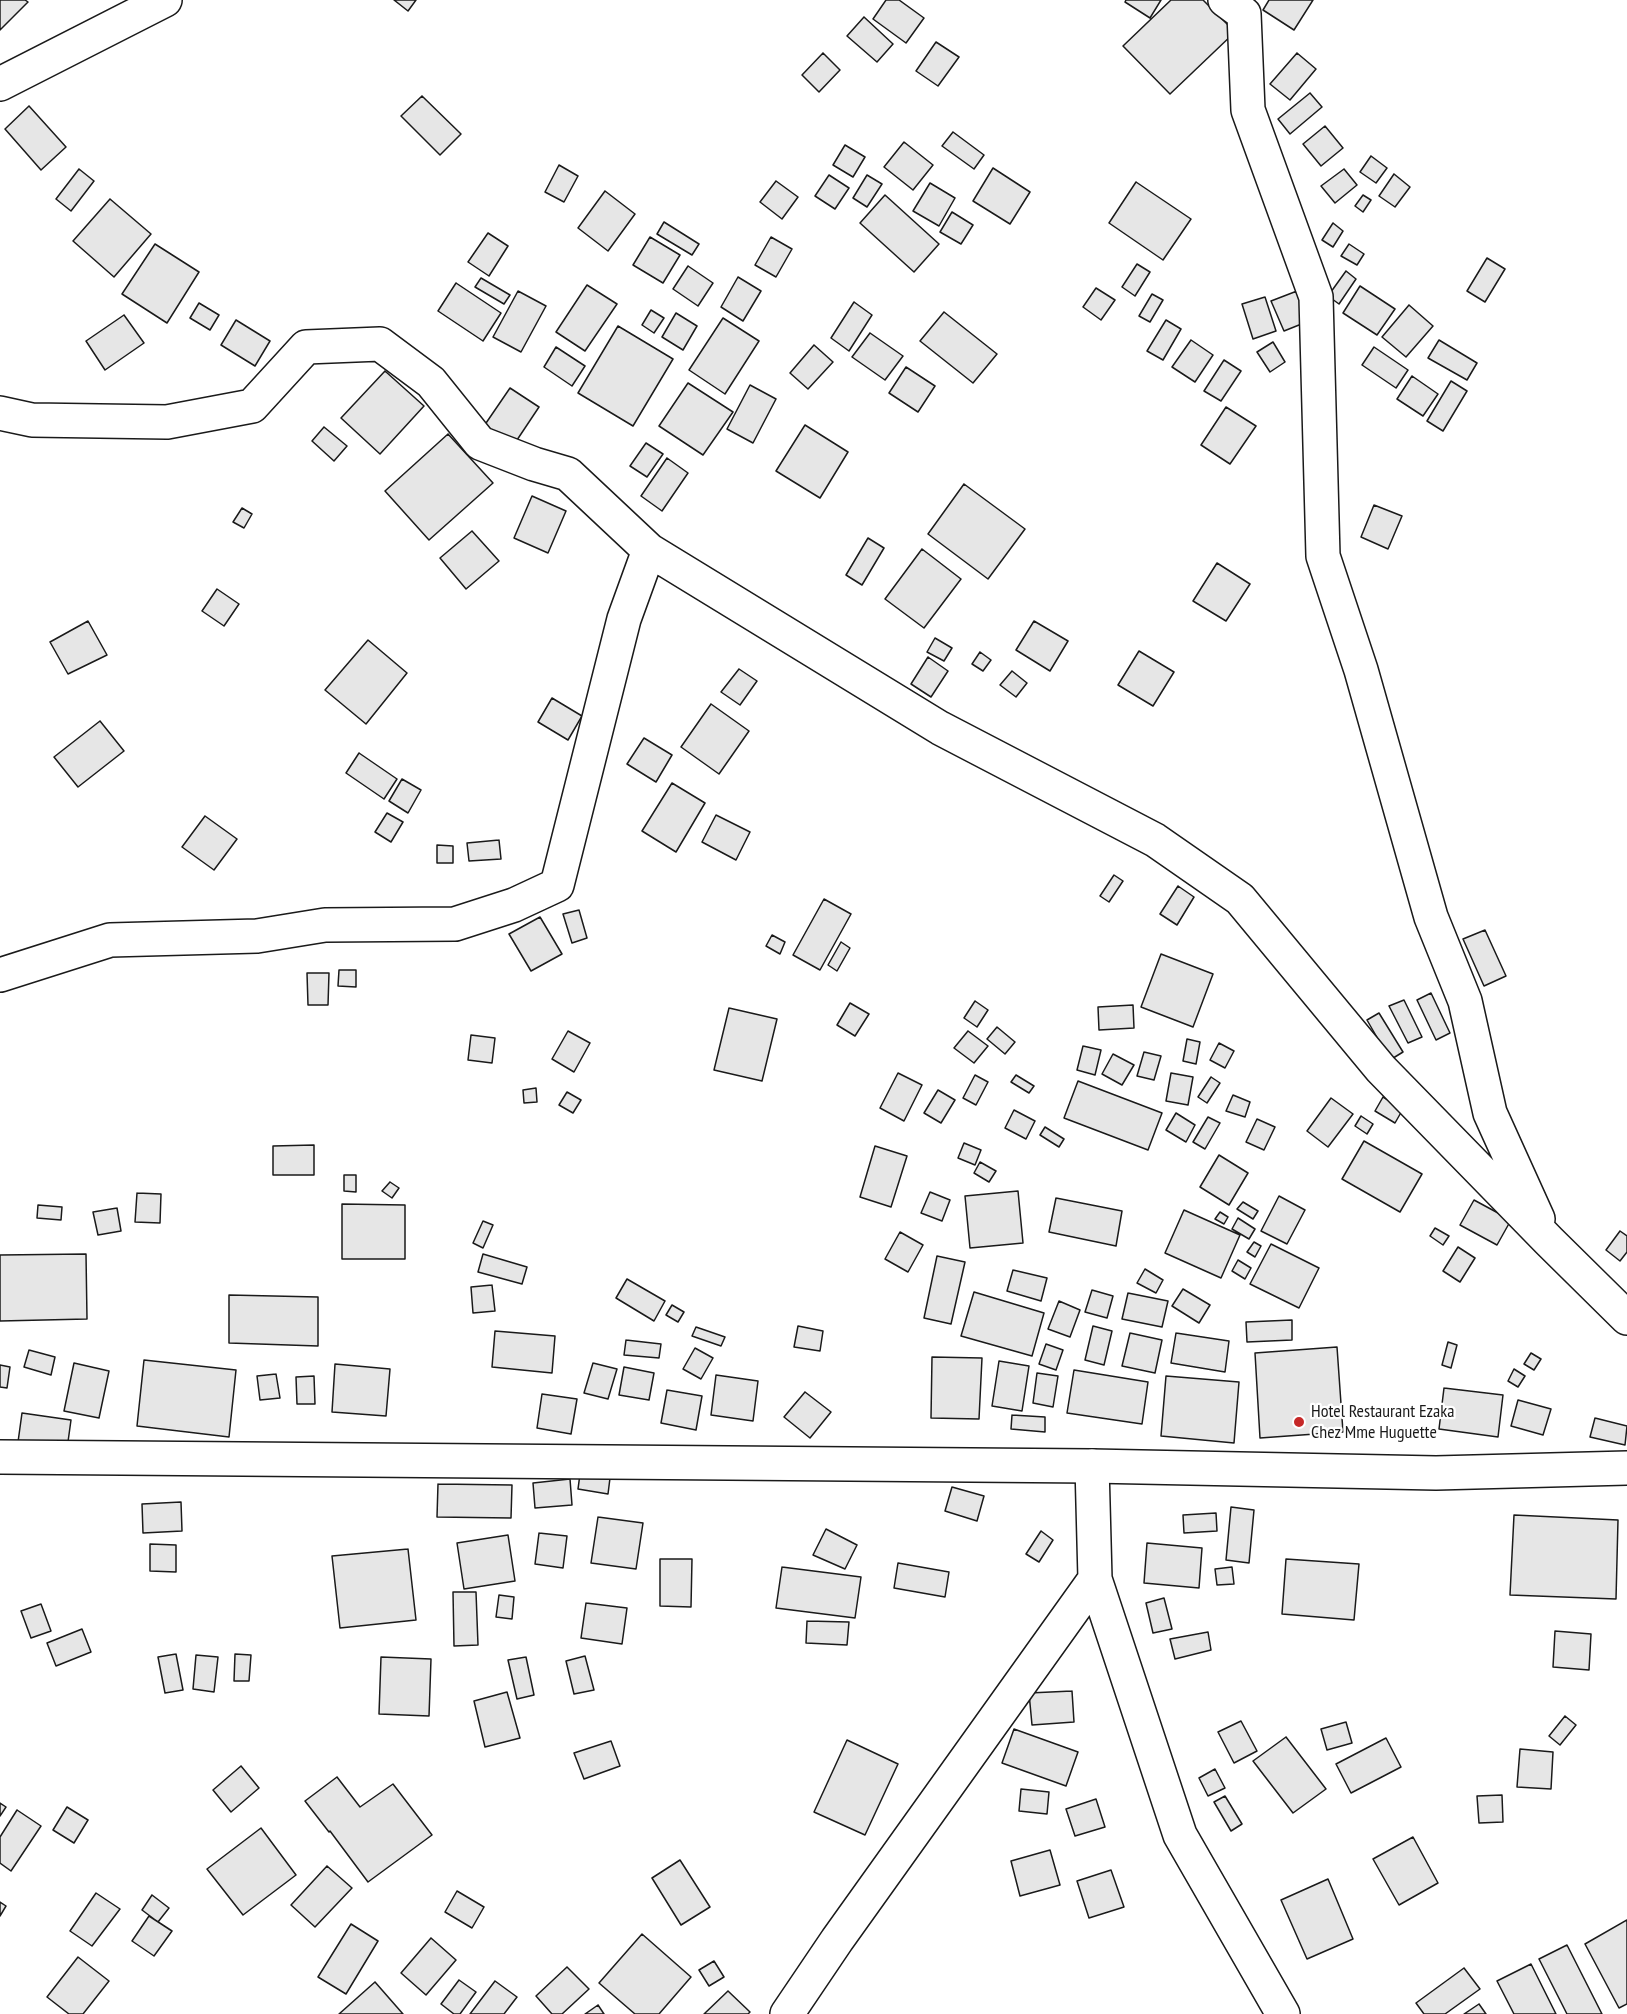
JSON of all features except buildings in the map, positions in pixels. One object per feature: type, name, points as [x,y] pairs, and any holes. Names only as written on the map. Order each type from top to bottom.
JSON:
[{"type":"street","points":[[0,84],[165,0]]},
{"type":"street","points":[[1225,0],[1244,14],[1248,110],[1316,297],[1323,556],[1361,670],[1431,917],[1465,1001],[1490,1113],[1549,1241]]},
{"type":"street","points":[[0,413],[32,420],[167,422],[252,406],[306,347],[380,344],[431,382],[480,443],[534,464],[568,474],[649,550],[940,728],[1155,840],[1240,899],[1381,1069],[1627,1318]]},
{"type":"street","points":[[0,975],[110,940],[257,936],[325,925],[455,924],[514,905],[557,885],[624,619],[649,550]]},
{"type":"street","points":[[0,1457],[1092,1466],[1436,1473],[1627,1468]]},
{"type":"street","points":[[1092,1466],[1095,1579],[1180,1835],[1283,2014]]},
{"type":"street","points":[[787,2014],[851,1920],[1095,1579]]},
{"type":"place","name":"Hotel Restaurant Ezaka Chez Mme Huguette","points":[[1299,1422]]}]
